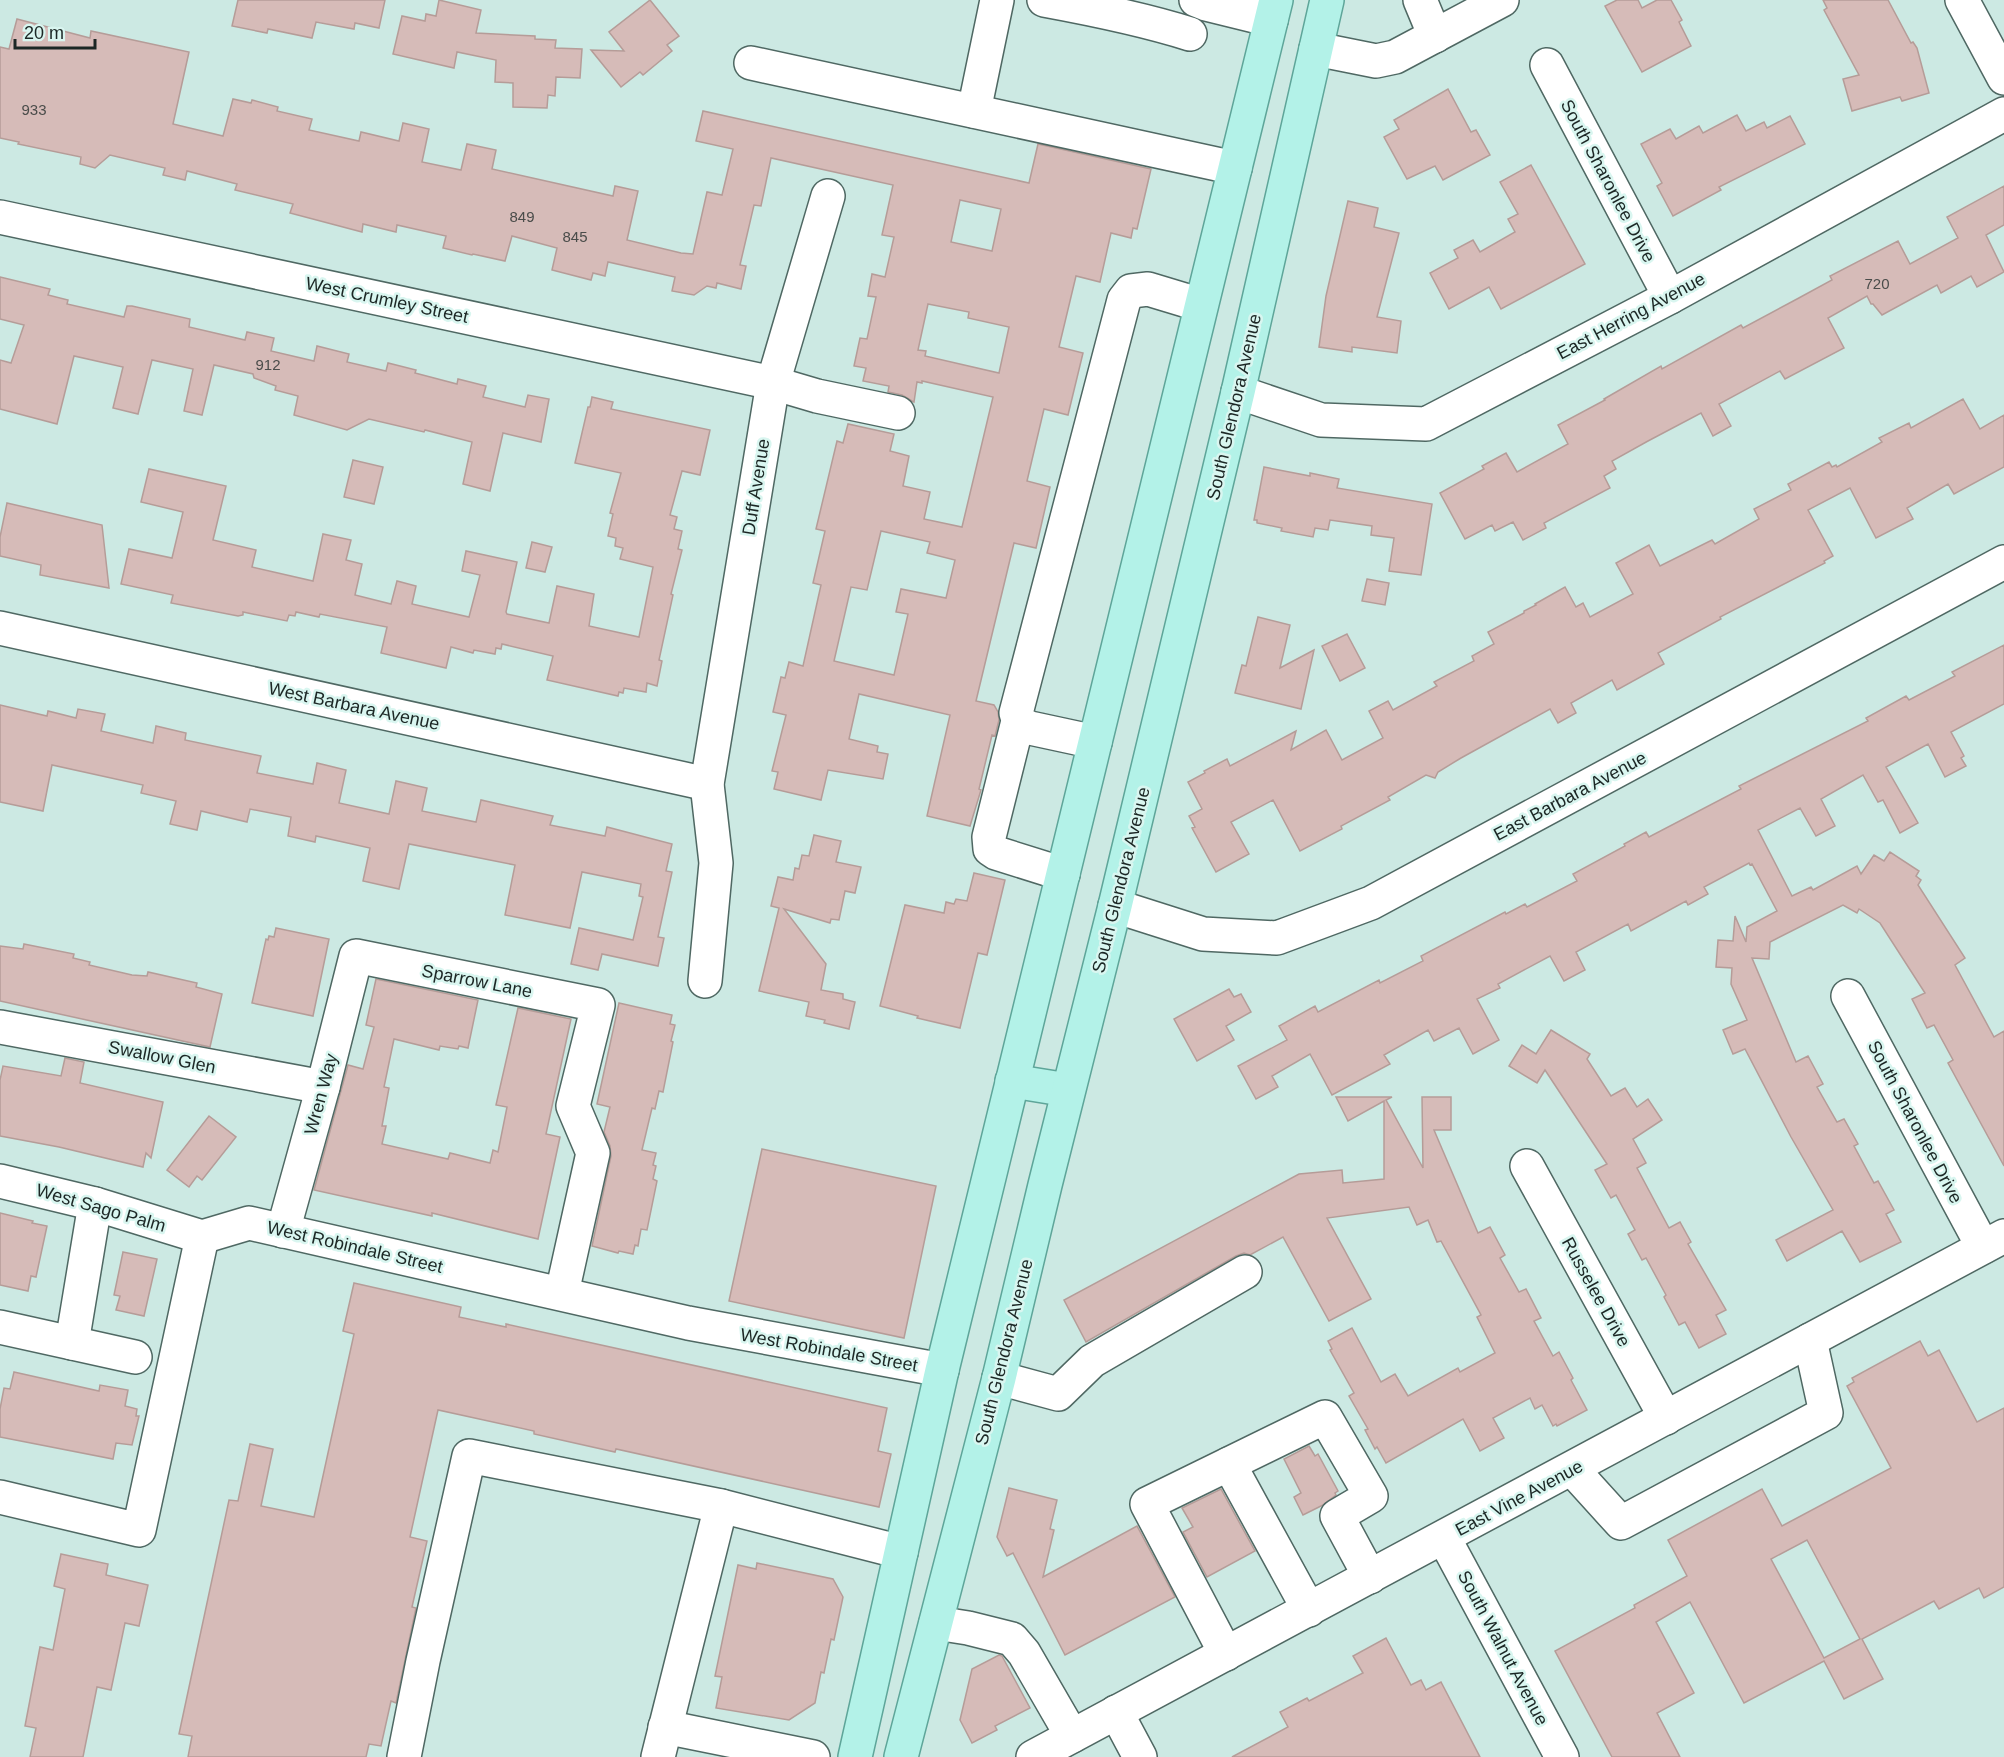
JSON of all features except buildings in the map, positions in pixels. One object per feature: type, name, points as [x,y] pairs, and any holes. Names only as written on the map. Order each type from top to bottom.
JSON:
[{"type":"main road","name":"South Glendora Avenue","points":[[901,1757],[999,1378],[1115,906],[1238,392],[1327,0]]},
{"type":"main road","points":[[855,1757],[942,1370],[1273,10]]},
{"type":"main road","points":[[1012,1081],[1068,1090]]},
{"type":"street","points":[[974,111],[997,0]]},
{"type":"street","points":[[1044,0],[1155,23],[1190,34]]},
{"type":"street","points":[[1196,0],[1206,4],[1273,10]]},
{"type":"street","points":[[1420,0],[1435,36]]},
{"type":"street","points":[[1316,49],[1376,62],[1395,57],[1502,0]]},
{"type":"street","points":[[1962,0],[2004,78]]},
{"type":"street","points":[[751,63],[1235,168]]},
{"type":"street","name":"South Sharonlee Drive","points":[[1547,65],[1670,297]]},
{"type":"street","name":"East Herring Avenue","points":[[1238,392],[1321,420],[1426,424],[1670,297],[2004,114]]},
{"type":"street","name":"Duff Avenue","points":[[705,981],[716,863],[707,784],[773,383],[828,196]]},
{"type":"street","name":"West Crumley Street","points":[[0,217],[773,383],[817,396],[898,414]]},
{"type":"street","points":[[1063,874],[996,853],[990,849],[989,837],[1018,721],[1016,713],[1124,300],[1131,291],[1148,289],[1202,305]]},
{"type":"street","name":"East Barbara Avenue","points":[[1115,906],[1203,934],[1277,938],[1371,903],[2004,562]]},
{"type":"street","name":"West Barbara Avenue","points":[[0,628],[707,784]]},
{"type":"street","points":[[1018,721],[1030,728],[1095,742]]},
{"type":"street","name":"Sparrow Lane","points":[[356,956],[598,1005],[573,1106],[593,1153],[562,1293]]},
{"type":"street","name":"Wren Way","points":[[283,1231],[356,956]]},
{"type":"street","name":"South Sharonlee Drive","points":[[1848,996],[1994,1242]]},
{"type":"street","name":"Swallow Glen","points":[[0,1027],[323,1087]]},
{"type":"street","name":"Russelee Drive","points":[[1527,1166],[1666,1418]]},
{"type":"street","name":"West Sago Palm","points":[[0,1181],[95,1204],[202,1237]]},
{"type":"street","points":[[72,1342],[95,1204]]},
{"type":"street","name":"West Robindale Street","points":[[202,1237],[249,1223],[733,1332],[942,1370]]},
{"type":"street","points":[[0,1497],[139,1530],[202,1237]]},
{"type":"street","name":"East Vine Avenue","points":[[1033,1757],[1994,1242]]},
{"type":"street","points":[[999,1378],[1058,1394],[1092,1361],[1245,1272]]},
{"type":"street","points":[[0,1326],[135,1357]]},
{"type":"street","points":[[1572,1469],[1622,1523],[1826,1413],[1810,1340]]},
{"type":"street","points":[[1226,1654],[1147,1504],[1325,1417],[1371,1496],[1337,1516],[1370,1577]]},
{"type":"street","points":[[404,1757],[469,1456],[721,1506],[901,1552]]},
{"type":"street","points":[[1229,1464],[1309,1610]]},
{"type":"street","points":[[721,1506],[662,1742],[813,1757]]},
{"type":"street","name":"South Walnut Avenue","points":[[1444,1538],[1562,1757]]},
{"type":"street","points":[[936,1623],[1012,1639],[1023,1653],[1072,1736]]},
{"type":"street","points":[[1116,1712],[1140,1757]]}]
